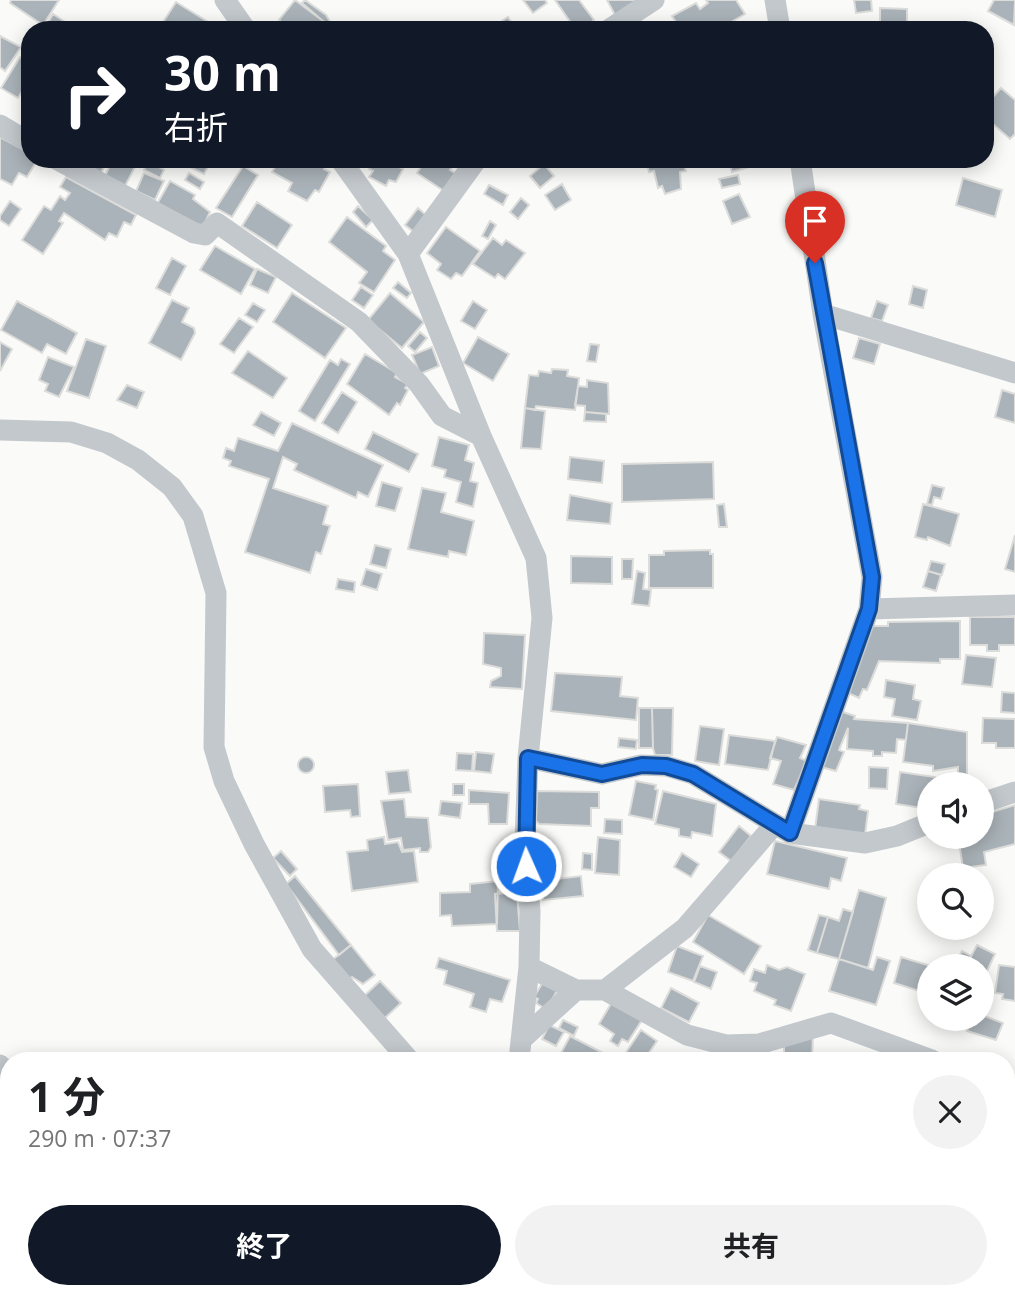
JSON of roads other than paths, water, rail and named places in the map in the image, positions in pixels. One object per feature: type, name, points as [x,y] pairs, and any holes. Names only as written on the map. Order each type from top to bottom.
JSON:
[{"type":"street","points":[[225,0],[240,21]]},
{"type":"street","points":[[622,21],[654,0]]},
{"type":"street","points":[[775,0],[778,21]]},
{"type":"street","points":[[0,125],[21,138]]},
{"type":"street","points":[[73,168],[194,233],[205,234],[217,223],[359,322],[419,384],[442,416],[481,436]]},
{"type":"street","points":[[346,168],[408,254],[481,436],[537,558],[542,618],[528,758],[525,844],[530,912],[529,967],[520,1050]]},
{"type":"street","points":[[408,254],[470,168]]},
{"type":"street","points":[[605,990],[685,929],[783,829],[869,609],[872,577],[868,542],[823,314],[801,168]]},
{"type":"street","points":[[823,314],[1015,373]]},
{"type":"street","points":[[0,430],[71,432],[107,443],[138,460],[172,487],[193,516],[216,593],[214,747],[224,781],[254,844],[312,949],[402,1052]]},
{"type":"street","points":[[869,609],[1015,606]]},
{"type":"street","points":[[528,758],[602,774],[642,765],[666,766],[693,774],[783,829],[865,843],[898,836],[917,828]]},
{"type":"street","points":[[994,799],[1015,792]]},
{"type":"street","points":[[529,967],[576,990],[605,990],[687,1035],[726,1045],[759,1044],[831,1023],[910,1052]]},
{"type":"street","points":[[520,1050],[576,990]]}]
